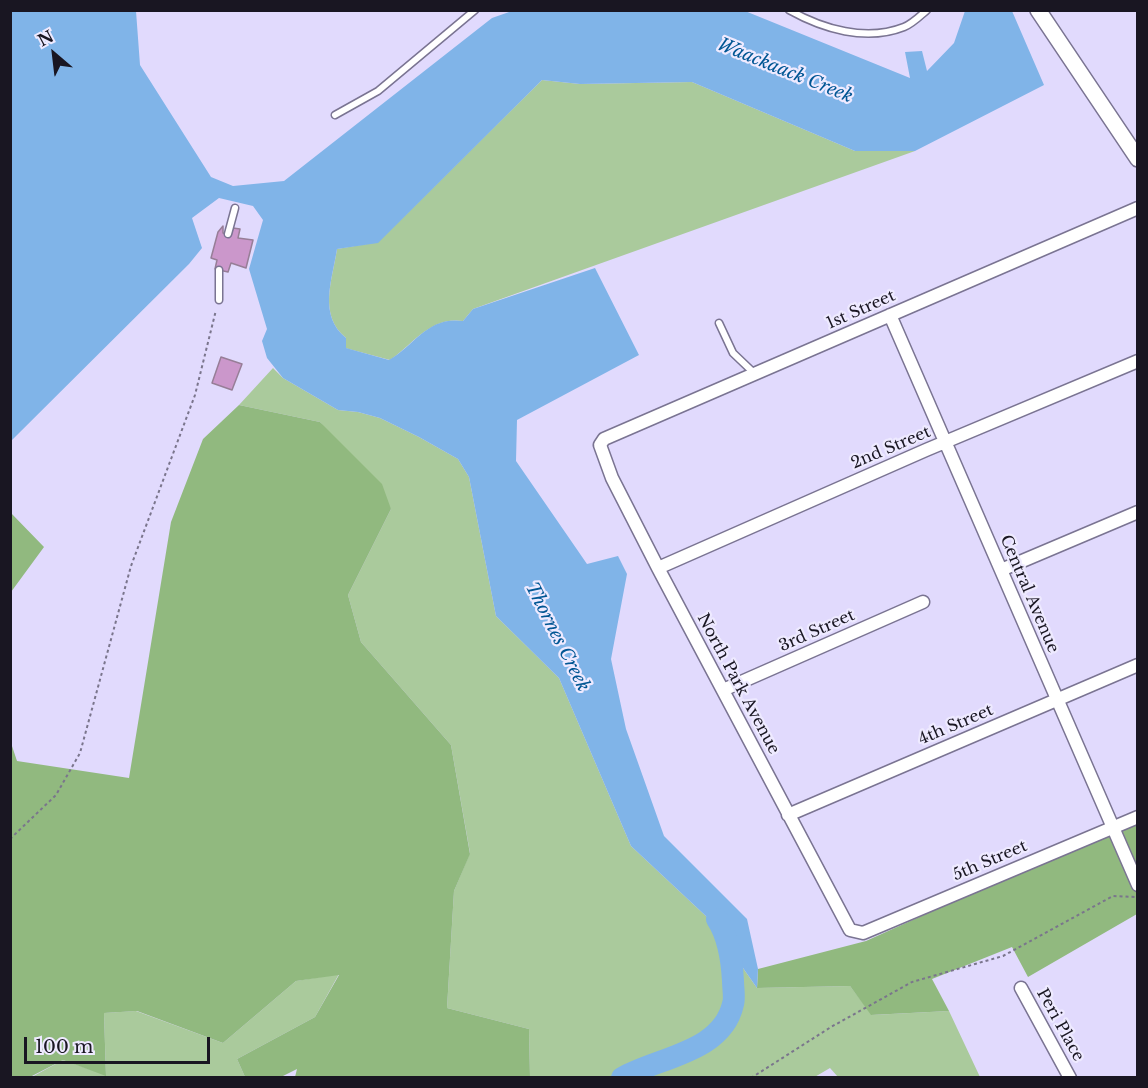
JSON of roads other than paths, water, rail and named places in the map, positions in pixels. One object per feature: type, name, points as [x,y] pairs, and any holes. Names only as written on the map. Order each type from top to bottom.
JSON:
[{"type":"street","points":[[1038,10],[1137,159]]},
{"type":"street","name":"1st Street","points":[[600,445],[604,439],[1137,208]]},
{"type":"street","name":"Central Avenue","points":[[890,315],[1112,828],[1136,891]]},
{"type":"street","name":"2nd Street","points":[[658,568],[1137,361]]},
{"type":"street","name":"North Park Avenue","points":[[600,445],[612,478],[658,568],[845,922],[855,933]]},
{"type":"street","points":[[1001,570],[1137,512]]},
{"type":"street","name":"3rd Street","points":[[723,690],[923,602]]},
{"type":"street","name":"4th Street","points":[[788,815],[1137,665]]},
{"type":"street","name":"5th Street","points":[[855,933],[863,933],[1137,817]]},
{"type":"street","name":"Peri Place","points":[[1021,988],[1070,1077]]},
{"type":"lane","points":[[336,115],[378,91],[475,10]]},
{"type":"lane","points":[[789,10],[830,28],[870,34],[905,27],[927,10]]},
{"type":"lane","points":[[228,234],[235,208]]},
{"type":"lane","points":[[219,270],[219,300]]},
{"type":"lane","points":[[719,323],[733,353],[755,375]]},
{"type":"water","name":"Waackaack Creek","points":[[11,10],[136,11],[140,65],[211,177],[233,186],[284,181],[492,18],[512,11],[745,11],[910,78],[905,52],[922,51],[927,71],[954,43],[965,11],[1012,11],[1044,85],[915,151],[855,151],[692,82],[580,84],[542,80],[378,243],[337,249],[329,297],[332,319],[337,329],[346,338],[346,348],[389,360],[431,327],[440,323],[463,321],[473,309],[595,268],[639,355],[517,420],[516,461],[587,564],[618,556],[627,574],[611,659],[626,729],[664,836],[747,919],[758,969],[757,988],[708,918],[631,846],[559,678],[496,616],[469,477],[458,459],[380,418],[338,410],[283,378],[267,358],[262,341],[267,329],[249,269],[263,220],[253,206],[219,198],[192,218],[202,248],[189,264],[11,441]]},
{"type":"waterway","name":"Thornes Creek","points":[[622,1078],[703,1043],[727,1020],[734,1002],[732,974],[727,941],[717,919]]}]
